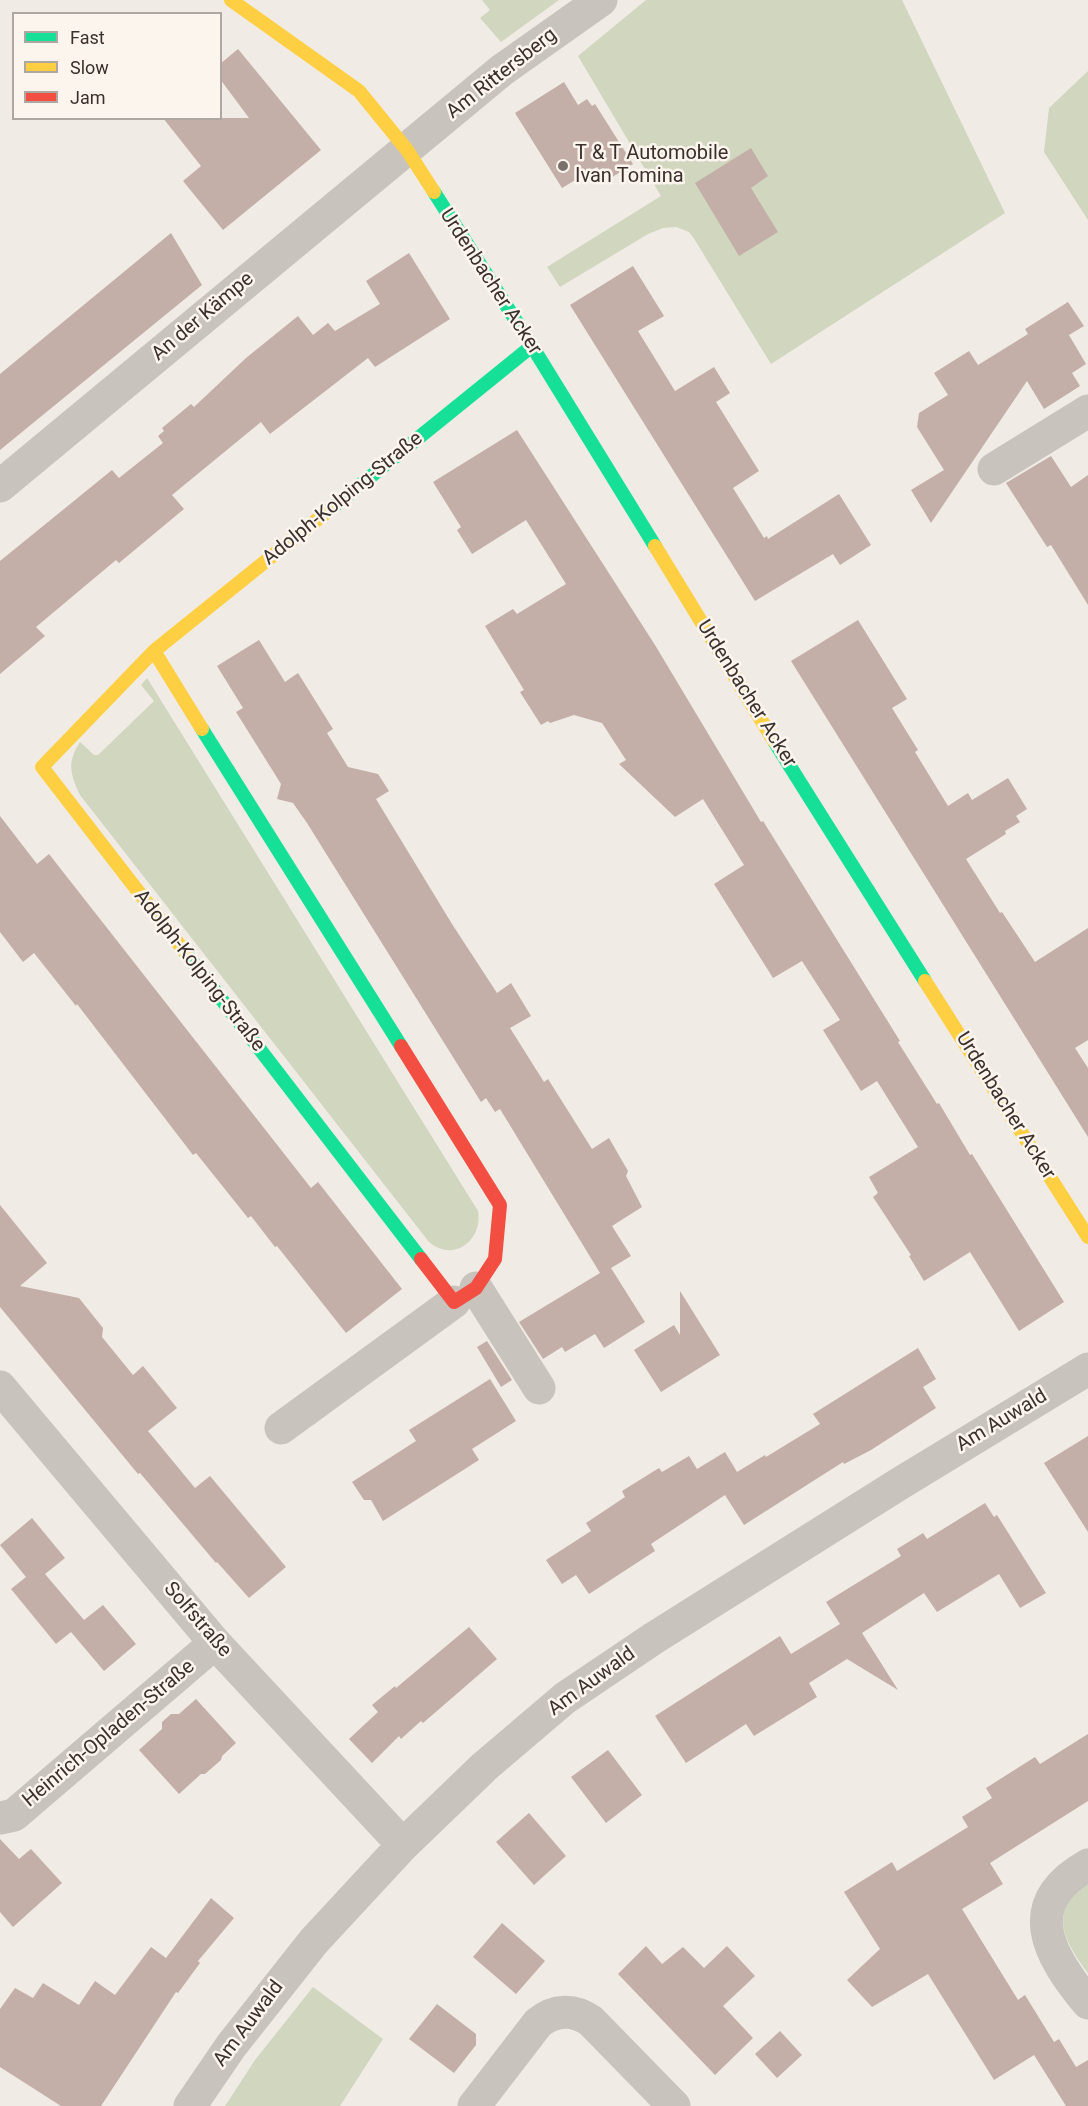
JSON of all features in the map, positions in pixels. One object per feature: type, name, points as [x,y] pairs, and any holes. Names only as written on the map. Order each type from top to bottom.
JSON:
[{"type":"street","name":"Urdenbacher Acker","points":[[231,0],[359,91],[406,150],[531,346],[811,800],[1088,1237]]},
{"type":"street","name":"Am Rittersberg","points":[[406,150],[502,70],[600,0]]},
{"type":"street","name":"An der Kämpe","points":[[0,486],[406,150]]},
{"type":"street","name":"Adolph-Kolping-Straße","points":[[531,346],[154,651],[42,767],[539,1388]]},
{"type":"street","points":[[994,469],[1088,411]]},
{"type":"street","points":[[154,651],[500,1205],[495,1259],[465,1295],[280,1428]]},
{"type":"street","name":"Am Auwald","points":[[190,2106],[231,2046],[314,1941],[403,1845],[484,1767],[565,1698],[713,1601],[1088,1369]]},
{"type":"street","name":"Solfstraße","points":[[0,1387],[215,1643],[403,1845]]},
{"type":"street","name":"Heinrich-Opladen-Straße","points":[[0,1818],[14,1815],[215,1643]]},
{"type":"street","points":[[1088,1865],[1069,1877],[1051,1897],[1046,1915],[1046,1930],[1051,1948],[1088,2003]]},
{"type":"street","points":[[474,2106],[538,2023],[545,2017],[561,2012],[576,2013],[591,2021],[674,2106]]},
{"type":"green space","points":[[482,0],[559,0],[501,42],[480,18],[490,10]]},
{"type":"green space","points":[[646,0],[902,0],[1005,213],[771,364],[693,237],[689,232],[676,227],[663,228],[648,234],[560,287],[547,267],[661,196],[578,56]]},
{"type":"green space","points":[[1088,71],[1088,220],[1044,152],[1049,108]]},
{"type":"green space","points":[[147,678],[478,1211],[476,1231],[465,1245],[448,1250],[438,1248],[429,1242],[80,795],[71,768],[73,756],[80,742],[94,755],[98,755],[154,701],[141,685]]},
{"type":"green space","points":[[1088,1884],[1088,1973],[1067,1938],[1064,1916],[1067,1905],[1075,1894]]},
{"type":"green space","points":[[313,1987],[383,2039],[340,2106],[225,2106],[255,2060]]},
{"type":"building","points":[[238,49],[321,150],[223,230],[183,181],[201,166],[165,120],[249,118],[222,82],[222,62]]},
{"type":"building","points":[[564,82],[578,105],[587,99],[592,106],[595,104],[633,164],[606,181],[597,167],[562,188],[515,113]]},
{"type":"building","points":[[751,148],[768,176],[751,188],[778,232],[739,256],[695,183]]},
{"type":"building","points":[[171,233],[202,285],[0,450],[0,374]]},
{"type":"building","points":[[409,253],[450,319],[375,367],[368,358],[270,434],[261,422],[172,495],[184,509],[119,563],[116,560],[36,627],[45,636],[0,674],[0,561],[112,470],[119,478],[163,443],[158,436],[164,431],[162,428],[191,404],[194,407],[246,358],[298,316],[313,335],[328,323],[335,331],[380,304],[366,281]]},
{"type":"building","points":[[633,266],[664,316],[638,331],[675,391],[714,367],[730,393],[716,402],[759,471],[733,488],[764,538],[767,536],[768,539],[839,494],[871,545],[840,565],[833,554],[755,601],[570,305]]},
{"type":"building","points":[[1068,302],[1084,326],[1069,335],[1086,364],[1072,373],[1080,386],[1044,409],[1027,381],[931,523],[911,490],[944,470],[917,427],[919,413],[948,395],[934,373],[969,351],[978,365],[1028,334],[1025,329]]},
{"type":"building","points":[[517,430],[655,645],[761,822],[763,821],[900,1041],[898,1042],[970,1155],[972,1154],[1064,1302],[1019,1331],[970,1252],[924,1281],[909,1256],[911,1255],[873,1197],[878,1193],[869,1177],[918,1147],[877,1081],[861,1091],[823,1030],[840,1020],[802,961],[773,978],[714,884],[744,865],[703,799],[675,817],[619,764],[626,760],[602,723],[574,715],[541,725],[520,692],[524,690],[485,626],[513,609],[517,614],[566,584],[526,520],[472,554],[457,530],[461,527],[433,482]]},
{"type":"building","points":[[1051,456],[1071,487],[1088,475],[1088,605],[1051,545],[1047,547],[1006,483]]},
{"type":"building","points":[[858,620],[907,699],[892,708],[918,750],[915,752],[948,806],[968,793],[972,800],[1008,778],[1027,809],[1016,816],[1020,822],[1005,831],[1006,834],[966,859],[1000,913],[1002,912],[1035,962],[1088,928],[1088,1040],[1075,1048],[1088,1068],[1088,1137],[791,661]]},
{"type":"building","points":[[259,640],[285,682],[298,673],[333,729],[327,733],[348,767],[378,774],[389,791],[376,799],[452,924],[497,993],[511,983],[531,1016],[510,1028],[544,1082],[548,1079],[592,1149],[609,1138],[628,1171],[626,1176],[642,1207],[612,1226],[631,1256],[611,1268],[645,1322],[604,1348],[595,1334],[565,1352],[562,1347],[543,1359],[519,1322],[600,1273],[500,1109],[495,1112],[486,1098],[481,1102],[307,823],[293,803],[277,799],[281,784],[236,712],[243,708],[217,666]]},
{"type":"building","points":[[0,816],[37,864],[49,854],[311,1188],[318,1182],[402,1289],[346,1333],[277,1246],[275,1247],[251,1216],[248,1218],[196,1153],[193,1155],[77,1004],[76,1006],[34,953],[23,962],[0,932]]},
{"type":"building","points":[[0,1205],[47,1263],[20,1286],[79,1298],[103,1328],[102,1337],[133,1375],[143,1366],[177,1408],[148,1431],[195,1488],[210,1476],[286,1567],[249,1598],[216,1563],[140,1473],[138,1474],[0,1307]]},
{"type":"building","points":[[680,1291],[720,1355],[661,1392],[634,1350],[674,1325],[680,1335]]},
{"type":"building","points":[[487,1341],[512,1380],[501,1387],[477,1347]]},
{"type":"building","points":[[918,1348],[936,1379],[923,1387],[936,1408],[871,1450],[844,1464],[843,1462],[744,1525],[725,1495],[651,1544],[655,1551],[589,1594],[576,1575],[562,1584],[546,1560],[591,1531],[586,1523],[625,1497],[622,1491],[659,1468],[662,1472],[689,1456],[697,1469],[725,1452],[737,1472],[820,1424],[813,1414]]},
{"type":"building","points":[[490,1379],[516,1421],[472,1449],[479,1460],[383,1521],[371,1500],[364,1500],[352,1482],[416,1441],[409,1430]]},
{"type":"building","points":[[1088,1436],[1088,1532],[1044,1463]]},
{"type":"building","points":[[985,1503],[994,1517],[997,1515],[1046,1593],[1020,1608],[999,1574],[937,1612],[924,1593],[862,1633],[898,1690],[847,1659],[809,1683],[817,1697],[754,1736],[746,1724],[686,1763],[655,1716],[780,1636],[791,1654],[840,1624],[826,1602],[901,1556],[897,1549],[923,1533],[927,1539]]},
{"type":"building","points":[[32,1518],[65,1558],[45,1574],[84,1620],[103,1605],[136,1644],[104,1671],[71,1632],[56,1644],[11,1589],[26,1577],[0,1545]]},
{"type":"building","points":[[469,1627],[497,1659],[423,1723],[421,1721],[401,1739],[399,1736],[372,1763],[349,1739],[378,1712],[372,1705]]},
{"type":"building","points":[[196,1699],[236,1743],[222,1756],[221,1760],[179,1794],[139,1750],[162,1729],[162,1722],[171,1714],[179,1714]]},
{"type":"building","points":[[1088,1734],[1088,1801],[990,1863],[1003,1884],[962,1909],[1018,2000],[1025,1995],[1054,2042],[1059,2039],[1076,2067],[1088,2060],[1088,2106],[1066,2106],[1034,2055],[994,2080],[928,1974],[872,2007],[847,1980],[880,1949],[844,1892],[892,1862],[897,1871],[968,1827],[962,1817],[992,1798],[986,1788],[1035,1757],[1040,1764]]},
{"type":"building","points":[[608,1750],[642,1795],[606,1823],[571,1777]]},
{"type":"building","points":[[529,1813],[566,1856],[534,1885],[496,1842]]},
{"type":"building","points":[[0,1839],[19,1859],[31,1849],[62,1883],[13,1927],[0,1912]]},
{"type":"building","points":[[211,1898],[234,1918],[198,1961],[200,1963],[178,1993],[176,1992],[101,2106],[61,2106],[0,2067],[0,2009],[15,1988],[33,1998],[43,1983],[79,2005],[95,1981],[115,1995],[151,1947],[166,1958]]},
{"type":"building","points":[[502,1923],[545,1961],[516,1994],[473,1957]]},
{"type":"building","points":[[646,1946],[662,1964],[683,1947],[704,1968],[727,1946],[755,1976],[723,2006],[753,2038],[715,2075],[618,1974]]},
{"type":"building","points":[[437,2004],[476,2034],[476,2045],[454,2073],[409,2039]]},
{"type":"building","points":[[780,2031],[802,2055],[777,2078],[755,2054]]},
{"type":"traffic: fast","points":[[434,192],[655,546]]},
{"type":"traffic: fast","points":[[328,511],[532,346]]},
{"type":"traffic: fast","points":[[202,729],[401,1046]]},
{"type":"traffic: fast","points":[[774,741],[925,981]]},
{"type":"traffic: fast","points":[[185,952],[421,1259]]},
{"type":"traffic: slow","points":[[231,0],[359,91],[407,150],[434,192]]},
{"type":"traffic: slow","points":[[202,729],[154,651],[328,511]]},
{"type":"traffic: slow","points":[[655,546],[774,741]]},
{"type":"traffic: slow","points":[[154,651],[42,767],[185,952]]},
{"type":"traffic: slow","points":[[925,981],[1088,1237]]},
{"type":"traffic: jam","points":[[401,1046],[500,1205],[495,1259],[476,1288],[454,1302],[421,1259]]},
{"type":"place","name":"T & T Automobile Ivan Tomina","points":[[563,166]]}]
